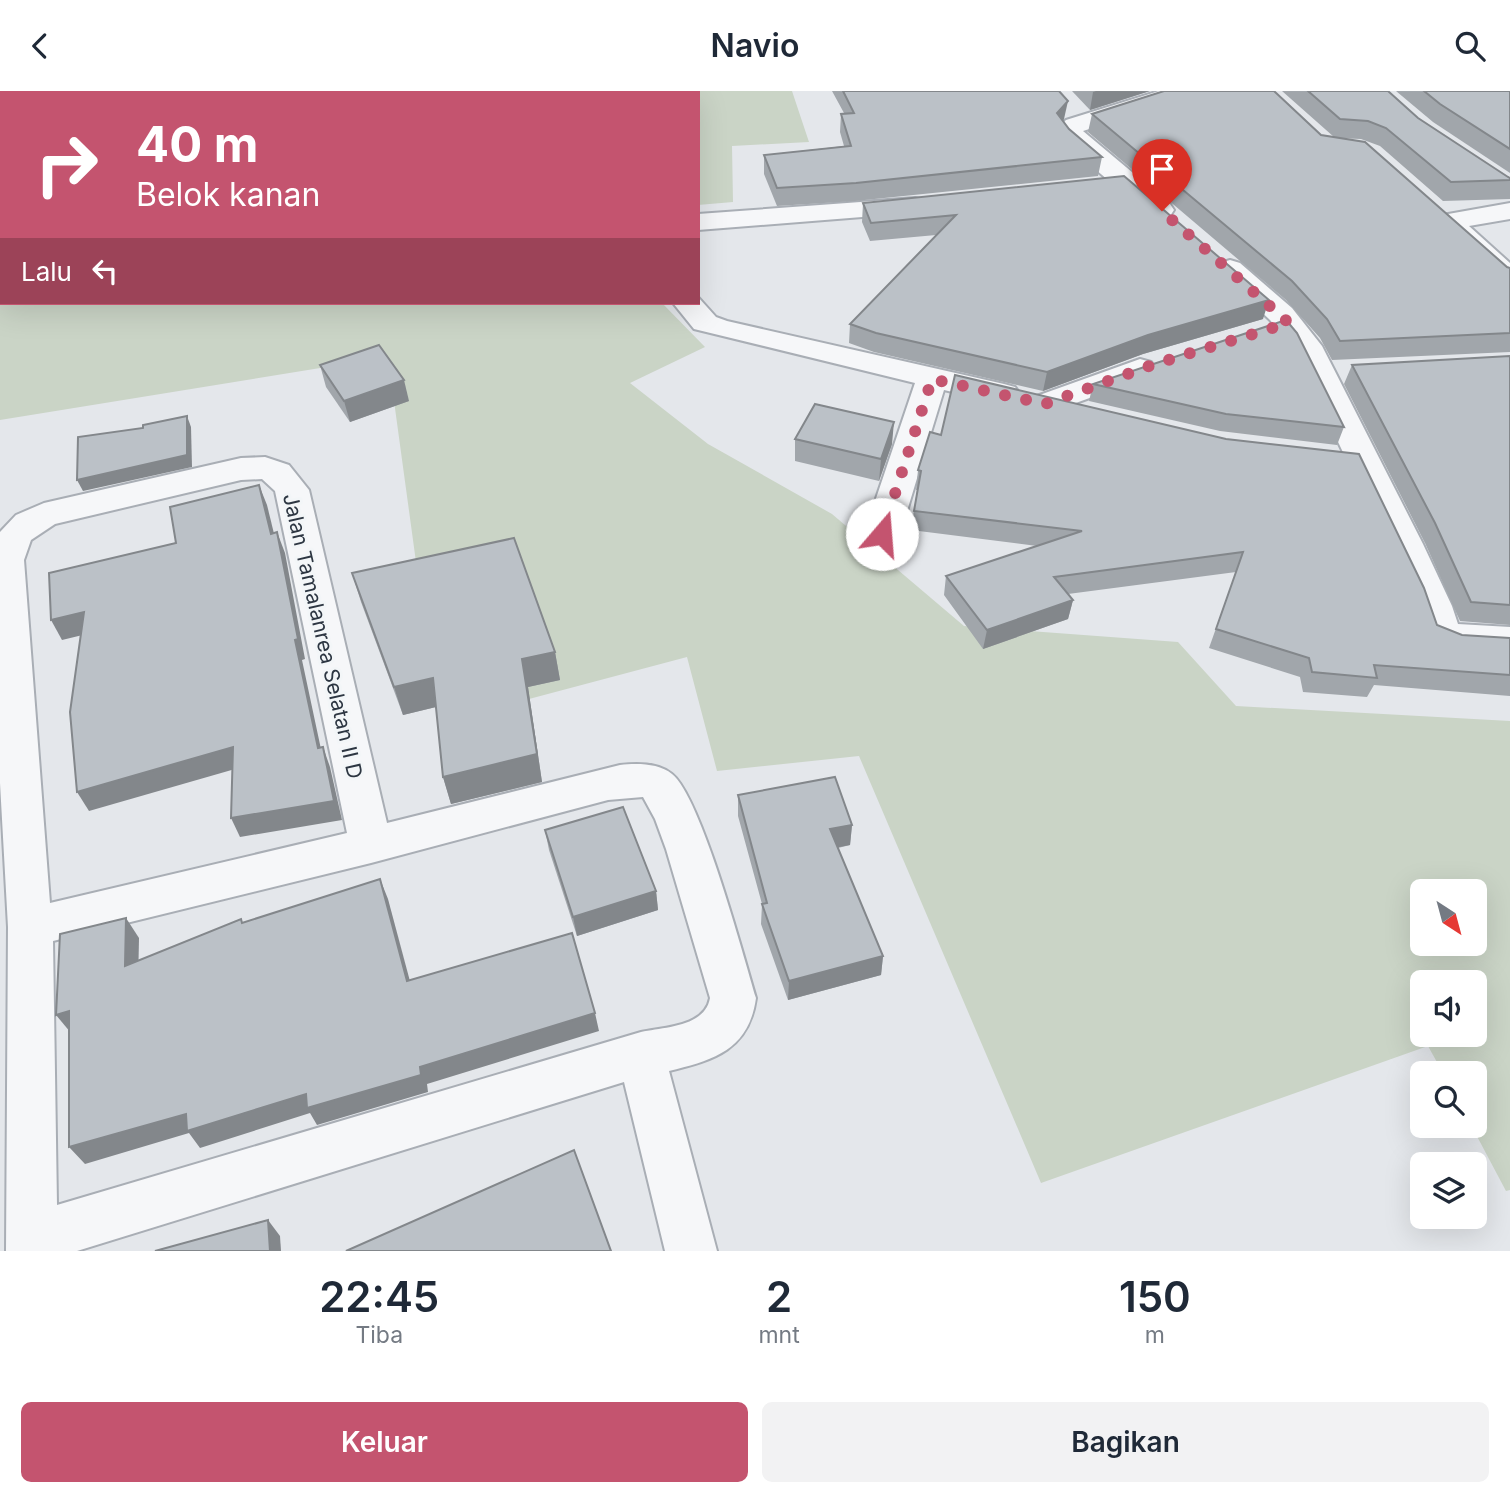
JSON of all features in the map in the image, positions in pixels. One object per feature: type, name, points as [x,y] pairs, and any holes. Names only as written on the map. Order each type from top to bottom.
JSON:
[{"type":"street","points":[[1175,223],[1071,135],[1070,128],[1184,91]]},
{"type":"street","points":[[1066,102],[1084,122]]},
{"type":"street","points":[[1090,188],[1130,183]]},
{"type":"street","points":[[700,222],[946,203]]},
{"type":"street","points":[[1510,211],[1437,213],[1510,278]]},
{"type":"street","points":[[1204,247],[1289,323],[1307,346],[1335,373],[1363,461],[1434,606],[1442,634],[1451,638],[1510,641]]},
{"type":"street","points":[[690,305],[705,323],[718,328],[1105,417]]},
{"type":"street","points":[[1256,335],[1289,323]]},
{"type":"street","points":[[1045,404],[1167,361]]},
{"type":"street","points":[[882,534],[932,379]]},
{"type":"street","points":[[1326,458],[1363,461]]},
{"type":"street","name":"Jalan Tamalanrea Selatan II D","points":[[30,927],[370,845],[608,783],[645,781],[665,792],[678,823],[733,998],[729,1020],[704,1039],[641,1054],[32,1245],[30,927],[6,560],[10,541],[17,530],[44,515],[241,469],[259,467],[275,470],[284,476],[292,490],[370,845]]},
{"type":"street","points":[[641,1054],[691,1251]]},
{"type":"green space","points":[[700,91],[792,91],[809,142],[732,146],[733,202],[700,205]]},
{"type":"green space","points":[[0,305],[664,305],[705,347],[630,383],[708,444],[832,514],[964,626],[1178,642],[1236,706],[1510,721],[1510,1190],[1506,1191],[1478,1138],[1487,1138],[1487,1061],[1436,1061],[1429,1047],[1487,1047],[1487,970],[1410,970],[1410,1047],[1425,1047],[1041,1183],[859,756],[717,771],[687,657],[529,699],[419,584],[388,357],[0,420]]},
{"type":"building","points":[[843,91],[1059,91],[1068,101],[1057,113],[1069,129],[1102,157],[856,183],[777,188],[764,155],[851,146],[841,114],[854,113]]},
{"type":"building","points":[[1164,91],[1274,91],[1321,135],[1365,142],[1510,268],[1510,333],[1340,341],[1327,319],[1292,281],[1092,114]]},
{"type":"building","points":[[1308,91],[1388,91],[1418,118],[1510,180],[1451,182],[1386,128],[1368,121],[1340,119]]},
{"type":"building","points":[[1424,91],[1510,91],[1510,149],[1440,104]]},
{"type":"building","points":[[1124,176],[1269,300],[1148,335],[1047,372],[876,333],[850,324],[956,215],[871,223],[863,203]]},
{"type":"building","points":[[1286,320],[1297,333],[1344,427],[1226,414],[1093,384]]},
{"type":"building","points":[[379,345],[404,380],[344,401],[320,365]]},
{"type":"building","points":[[1510,356],[1510,605],[1471,602],[1435,523],[1352,365]]},
{"type":"building","points":[[955,375],[1226,439],[1359,454],[1424,588],[1437,625],[1462,635],[1510,638],[1510,675],[1374,665],[1377,678],[1312,672],[1309,658],[1216,629],[1243,552],[1054,577],[1073,600],[987,630],[946,576],[1082,531],[914,511],[921,471],[918,470],[930,432],[941,435]]},
{"type":"building","points":[[815,404],[894,422],[881,459],[795,439]]},
{"type":"building","points":[[187,416],[187,455],[77,480],[78,437],[143,428],[143,425]]},
{"type":"building","points":[[259,485],[271,534],[277,532],[298,639],[295,640],[318,748],[323,747],[334,801],[231,818],[233,747],[77,792],[70,712],[84,612],[51,620],[49,573],[176,543],[170,507]]},
{"type":"building","points":[[514,538],[555,652],[522,659],[537,754],[443,777],[433,678],[394,687],[352,573]]},
{"type":"building","points":[[835,777],[852,825],[830,829],[883,956],[789,981],[762,904],[767,903],[738,795]]},
{"type":"building","points":[[623,807],[656,891],[573,917],[545,830]]},
{"type":"building","points":[[380,879],[407,981],[572,933],[595,1013],[420,1067],[421,1075],[307,1108],[306,1094],[187,1131],[186,1114],[69,1147],[69,1011],[56,1015],[60,934],[126,918],[125,966],[241,919],[242,923]]},
{"type":"building","points":[[574,1150],[611,1251],[346,1251]]},
{"type":"building","points":[[268,1220],[270,1251],[155,1251]]},
{"type":"route","points":[[882,534],[932,379],[1045,404],[1155,364],[1245,339],[1289,323],[1162,211]]}]
